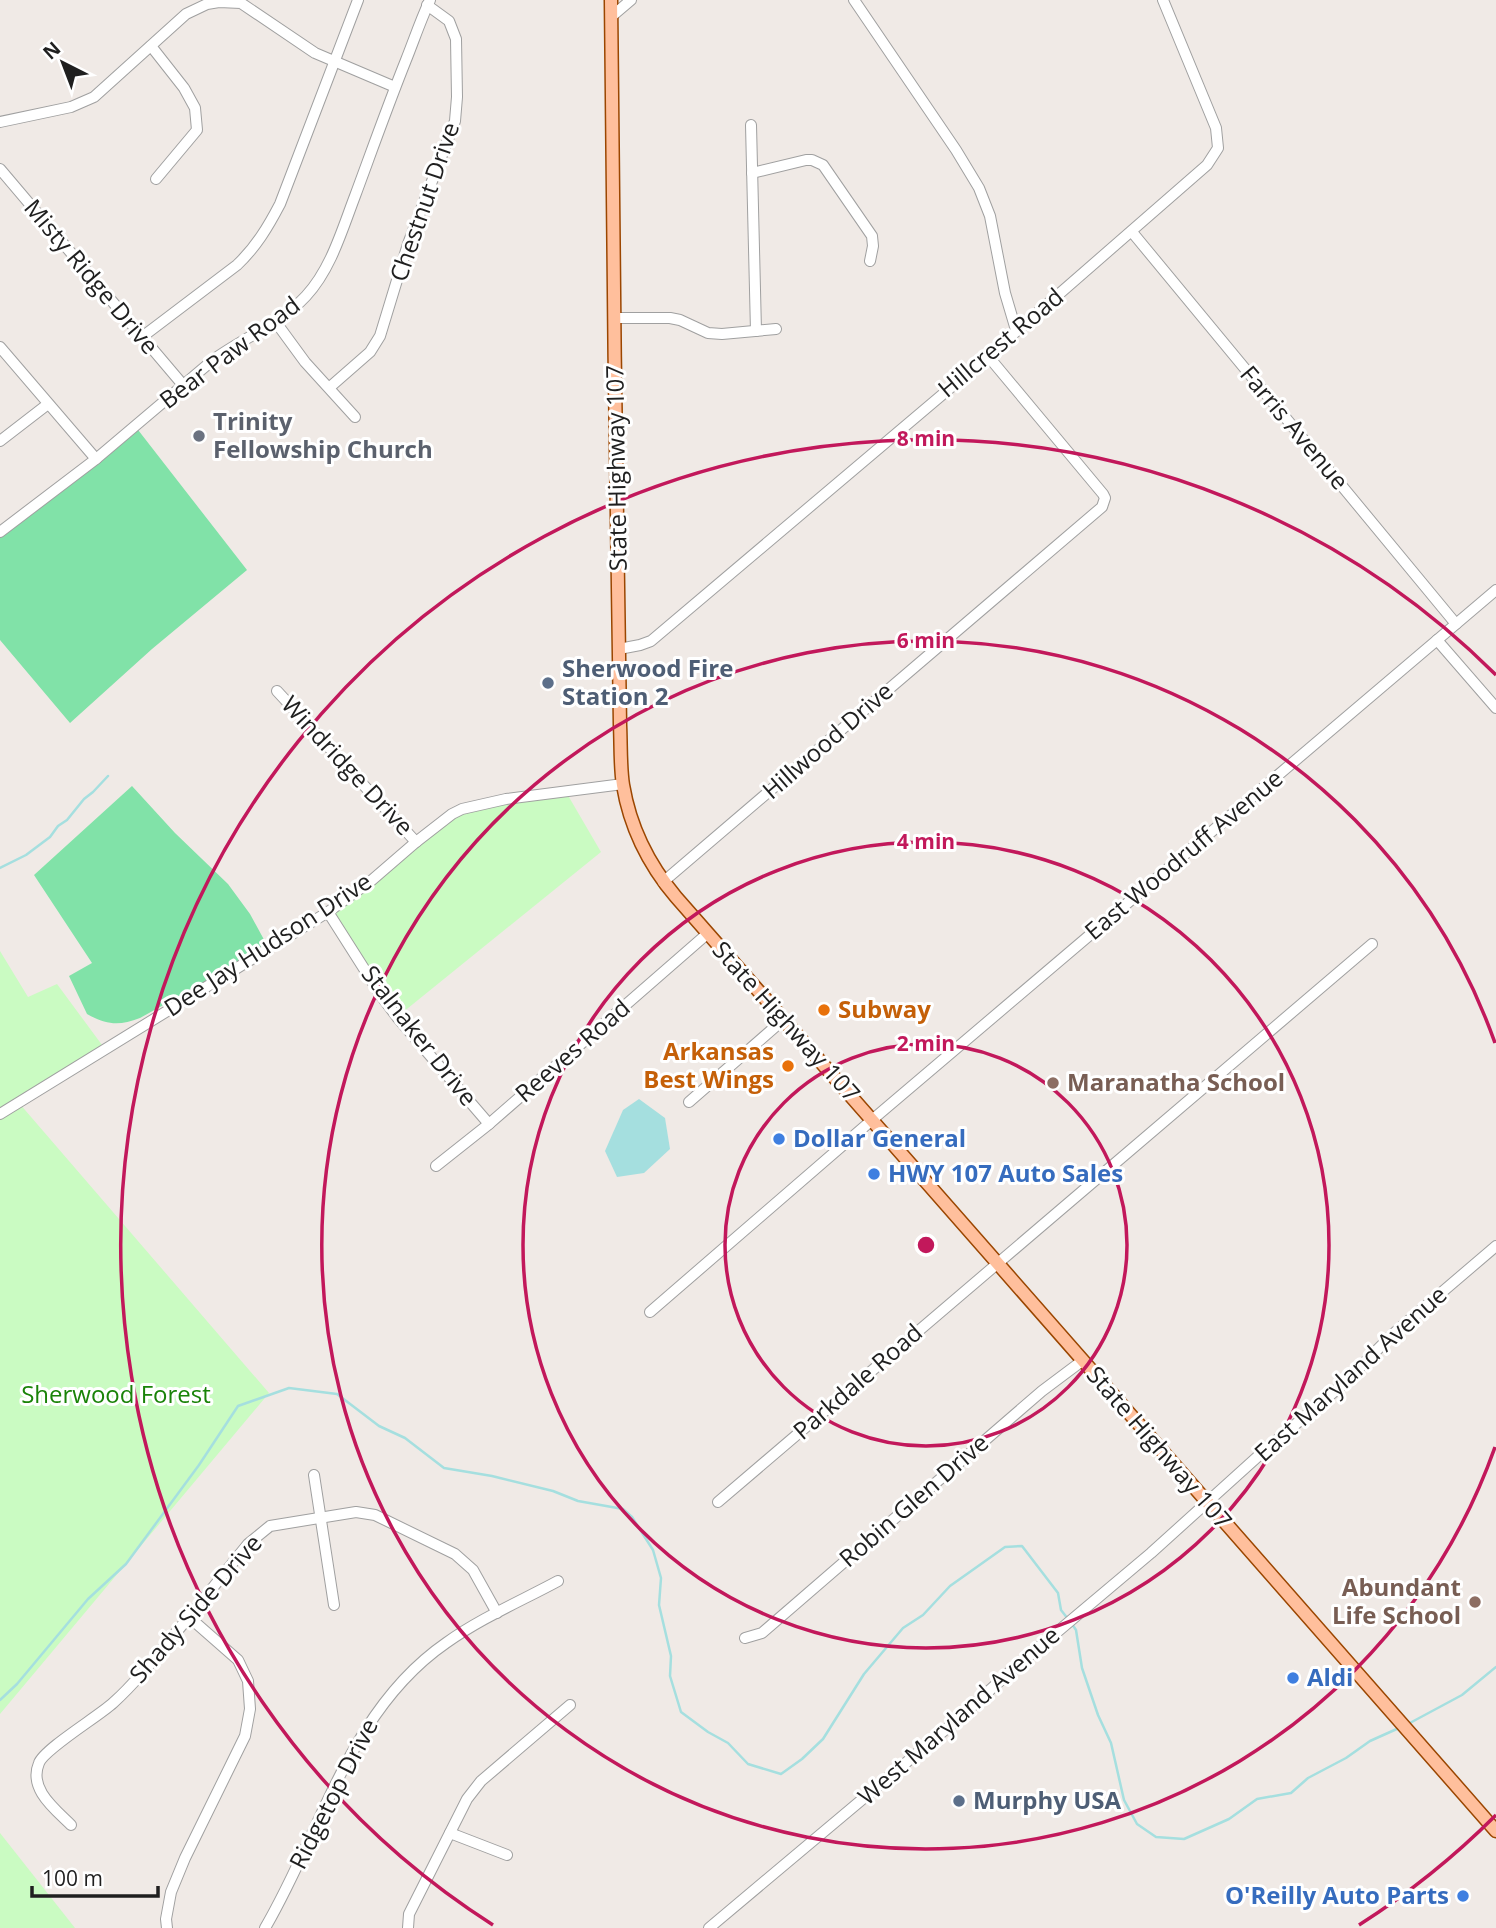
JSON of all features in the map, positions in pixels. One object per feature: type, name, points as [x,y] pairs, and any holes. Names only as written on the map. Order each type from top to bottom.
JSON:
[{"type":"main road","name":"State Highway 107","points":[[611,0],[623,783],[635,828],[644,849],[663,882],[707,934],[1496,1831]]},
{"type":"street","points":[[142,337],[237,265],[269,226],[280,204],[358,0]]},
{"type":"street","points":[[611,17],[631,0]]},
{"type":"street","points":[[854,0],[979,188],[990,216],[1005,293],[1016,330]]},
{"type":"street","name":"Hillcrest Road","points":[[619,649],[651,641],[988,356],[1207,165],[1218,148],[1216,128],[1163,0]]},
{"type":"street","points":[[0,122],[71,107],[94,97],[186,14],[219,2],[242,2],[306,47],[395,87]]},
{"type":"street","name":"Bear Paw Road","points":[[0,532],[96,459],[232,347],[275,321],[305,298],[329,262],[429,3]]},
{"type":"street","name":"Chestnut Drive","points":[[330,387],[370,352],[380,336],[408,244],[455,121],[456,38],[449,21],[429,3]]},
{"type":"street","points":[[151,46],[184,88],[195,108],[197,130],[156,179]]},
{"type":"street","points":[[751,125],[756,331]]},
{"type":"street","points":[[752,173],[806,160],[823,165],[872,236],[873,252],[870,261]]},
{"type":"street","name":"Misty Ridge Drive","points":[[0,169],[183,385]]},
{"type":"street","name":"Farris Avenue","points":[[1132,232],[1456,624]]},
{"type":"street","points":[[615,318],[670,318],[708,333],[722,334],[776,329]]},
{"type":"street","points":[[275,321],[305,362],[355,417]]},
{"type":"street","points":[[0,347],[96,459]]},
{"type":"street","name":"Hillwood Drive","points":[[663,882],[1102,507],[1105,498],[1103,494],[988,356]]},
{"type":"street","points":[[0,441],[48,404]]},
{"type":"street","name":"East Woodruff Avenue","points":[[650,1312],[872,1119],[1496,590]]},
{"type":"street","points":[[1437,640],[1496,708]]},
{"type":"street","name":"Windridge Drive","points":[[277,691],[416,842]]},
{"type":"street","name":"Dee Jay Hudson Drive","points":[[0,1114],[328,912],[372,880],[452,814],[484,803],[623,783]]},
{"type":"street","name":"Stalnaker Drive","points":[[328,912],[397,1017],[489,1124]]},
{"type":"street","name":"Reeves Road","points":[[436,1166],[489,1124],[707,934]]},
{"type":"street","name":"Parkdale Road","points":[[718,1502],[1372,944]]},
{"type":"street","points":[[689,1102],[783,1020]]},
{"type":"street","name":"East Maryland Avenue","points":[[1208,1503],[1341,1386],[1393,1334],[1496,1246]]},
{"type":"street","name":"Robin Glen Drive","points":[[745,1638],[762,1633],[1032,1399],[1082,1361]]},
{"type":"street","points":[[314,1475],[334,1605]]},
{"type":"street","name":"West Maryland Avenue","points":[[709,1928],[1208,1503]]},
{"type":"street","name":"Shady Side Drive","points":[[71,1825],[39,1789],[36,1776],[39,1761],[134,1682],[248,1544],[270,1526],[356,1512],[375,1515],[455,1554],[473,1570],[497,1613]]},
{"type":"street","name":"Ridgetop Drive","points":[[265,1928],[356,1745],[374,1714],[394,1689],[445,1643],[558,1581]]},
{"type":"street","points":[[167,1928],[170,1892],[244,1736],[250,1709],[248,1681],[238,1661],[189,1617]]},
{"type":"street","points":[[408,1928],[409,1914],[467,1798],[481,1781],[570,1705]]},
{"type":"street","points":[[450,1833],[507,1855]]},
{"type":"green space","points":[[135,426],[247,570],[152,649],[70,723],[0,640],[0,532]]},
{"type":"green space","points":[[132,786],[175,833],[228,884],[250,914],[268,947],[140,1018],[113,1023],[87,1014],[69,976],[92,963],[34,875]]},
{"type":"green space","points":[[566,792],[601,852],[397,1017],[328,912],[452,814]]},
{"type":"green space","name":"Sherwood Forest","points":[[0,951],[28,997],[57,984],[105,1049],[19,1103],[269,1393],[0,1714]]},
{"type":"green space","points":[[0,1833],[75,1928],[0,1928]]},
{"type":"water","points":[[639,1099],[665,1118],[670,1149],[644,1173],[617,1177],[605,1151],[623,1110]]},
{"type":"waterway","points":[[0,868],[26,855],[50,837],[108,776]]},
{"type":"waterway","points":[[0,1700],[17,1684],[88,1599],[126,1564],[199,1465],[238,1406],[289,1388],[337,1394],[379,1426],[405,1438],[444,1468],[492,1476],[553,1491],[578,1501],[623,1509],[632,1517],[653,1550],[661,1578],[659,1605],[671,1656],[670,1676],[681,1712],[728,1743],[748,1764],[781,1774],[823,1739],[864,1674],[903,1628],[923,1615],[950,1586],[1005,1547],[1022,1546],[1058,1593],[1061,1610],[1068,1619]]},
{"type":"waterway","points":[[1072,1624],[1076,1630],[1082,1668],[1111,1743],[1124,1800],[1137,1824],[1156,1837],[1184,1839],[1229,1819],[1257,1799],[1291,1793],[1308,1778],[1346,1758],[1370,1741],[1399,1728]]},
{"type":"waterway","points":[[1408,1724],[1462,1695],[1496,1667]]},
{"type":"place","name":"Trinity Fellowship Church","points":[[199,436]]},
{"type":"place","name":"Sherwood Fire Station 2","points":[[548,683]]},
{"type":"place","name":"Subway","points":[[824,1010]]},
{"type":"place","name":"Arkansas Best Wings","points":[[788,1066]]},
{"type":"place","name":"Maranatha School","points":[[1053,1083]]},
{"type":"place","name":"Dollar General","points":[[779,1139]]},
{"type":"place","name":"HWY 107 Auto Sales","points":[[874,1174]]},
{"type":"place","name":"Abundant Life School","points":[[1475,1602]]},
{"type":"place","name":"Aldi","points":[[1293,1678]]},
{"type":"place","name":"Murphy USA","points":[[959,1801]]},
{"type":"place","name":"O'Reilly Auto Parts","points":[[1463,1896]]}]
